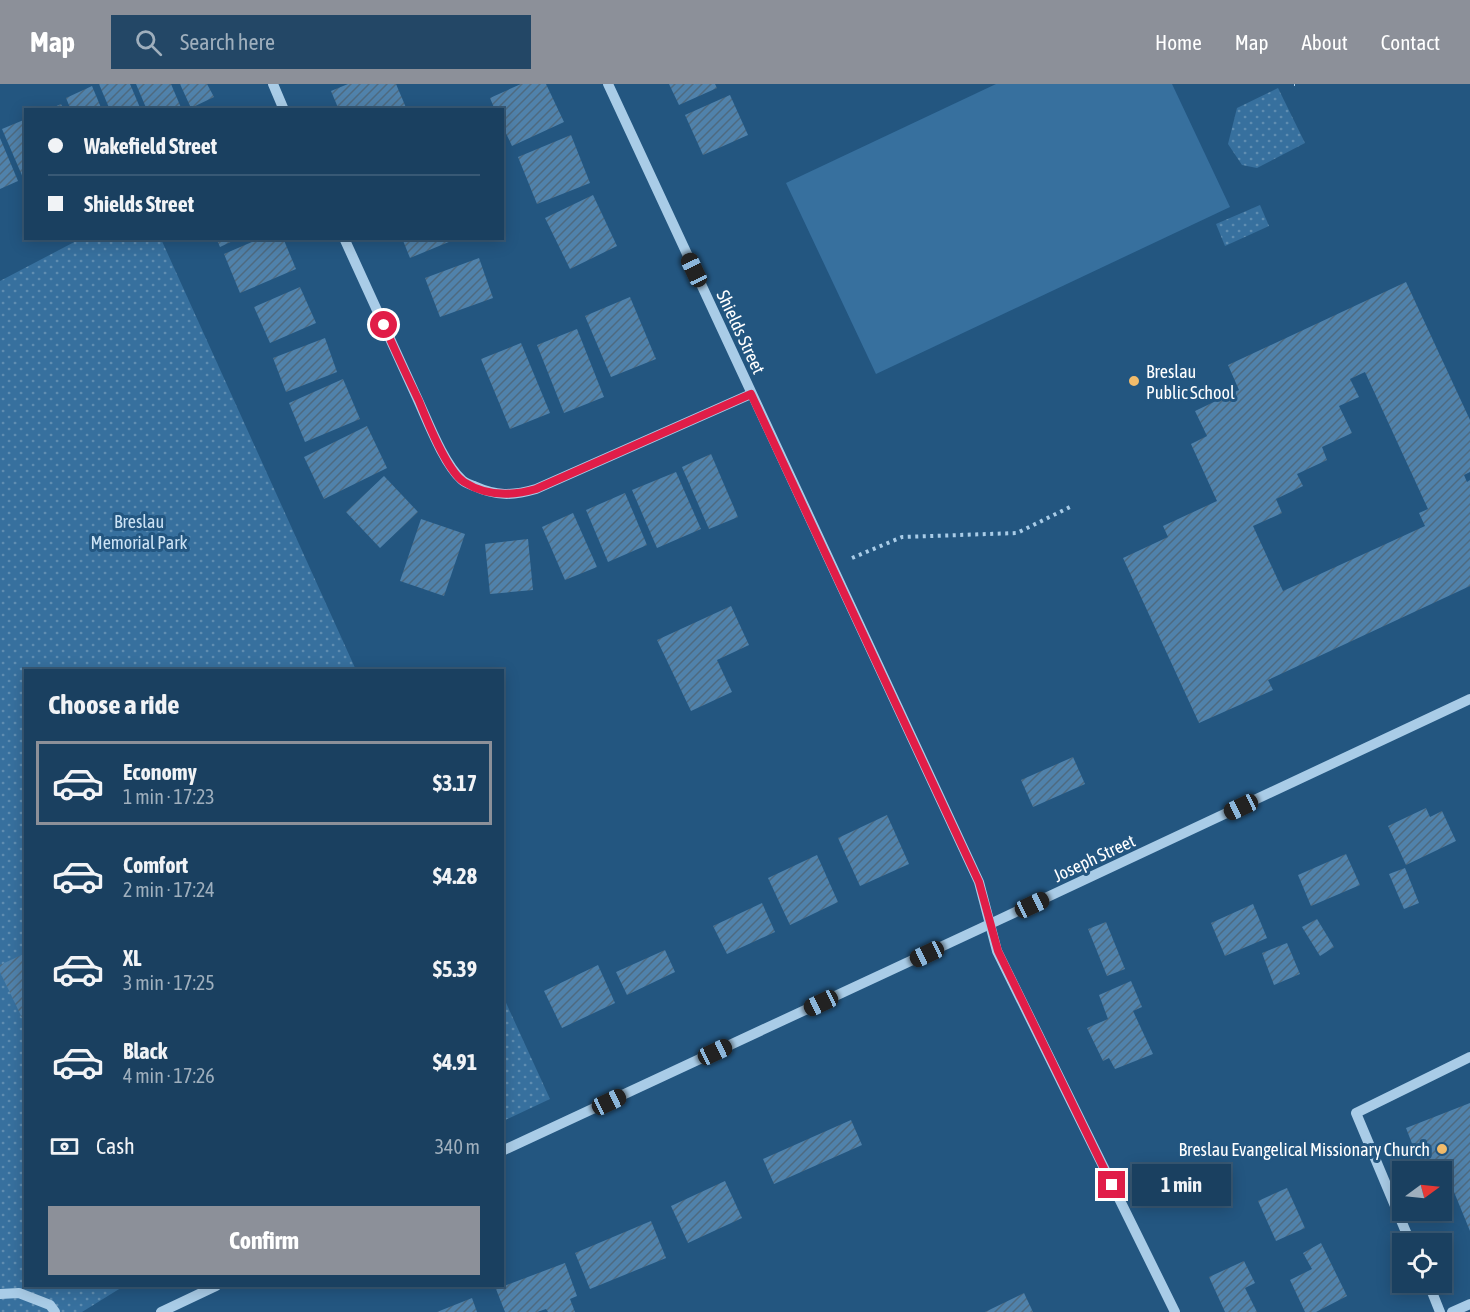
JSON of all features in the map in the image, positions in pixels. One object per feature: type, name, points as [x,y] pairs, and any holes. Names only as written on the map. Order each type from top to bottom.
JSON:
[{"type":"street","points":[[273,84],[283,108]]},
{"type":"street","name":"Shields Street","points":[[608,84],[979,882],[998,951],[1175,1312]]},
{"type":"street","points":[[345,240],[451,469],[463,482],[478,488],[505,495],[520,494],[536,489],[751,394]]},
{"type":"street","name":"Joseph Street","points":[[504,1150],[1470,699]]},
{"type":"street","points":[[1406,1233],[1356,1113],[1470,1057]]},
{"type":"street","points":[[161,1312],[214,1287]]},
{"type":"street","points":[[0,1294],[19,1293],[50,1305],[55,1312]]},
{"type":"street","points":[[1432,1293],[1440,1312]]},
{"type":"street","points":[[1452,1312],[1470,1304]]},
{"type":"path","points":[[852,558],[902,537],[1017,533],[1070,507]]},
{"type":"green space","points":[[996,84],[1172,84],[1230,207],[876,374],[786,183]]},
{"type":"green space","points":[[1278,88],[1305,143],[1257,168],[1242,165],[1228,144],[1237,108]]},
{"type":"green space","points":[[1260,205],[1269,226],[1225,246],[1216,224]]},
{"type":"green space","name":"Breslau Memorial Park","points":[[78,240],[161,240],[356,669],[24,669],[24,1287],[122,1287],[82,1312],[0,1312],[0,281]]},
{"type":"green space","points":[[504,998],[550,1099],[504,1121]]},
{"type":"building","points":[[99,84],[130,84],[140,108],[109,108]]},
{"type":"building","points":[[136,84],[171,84],[181,108],[146,108]]},
{"type":"building","points":[[180,84],[207,84],[214,97],[191,108]]},
{"type":"building","points":[[348,84],[396,84],[406,108],[338,108],[331,91]]},
{"type":"building","points":[[521,84],[546,84],[564,122],[512,146],[504,129],[504,108],[494,108],[490,98]]},
{"type":"building","points":[[669,84],[715,84],[717,88],[679,105]]},
{"type":"building","points":[[92,86],[101,108],[70,108],[66,98]]},
{"type":"building","points":[[730,95],[748,135],[703,155],[685,115]]},
{"type":"building","points":[[24,120],[24,180],[2,129]]},
{"type":"building","points":[[571,135],[590,183],[537,204],[518,157]]},
{"type":"building","points":[[0,138],[18,181],[0,189]]},
{"type":"building","points":[[593,195],[617,246],[570,269],[545,218]]},
{"type":"building","points":[[217,240],[235,240],[220,247]]},
{"type":"building","points":[[256,240],[284,240],[296,269],[240,293],[224,254]]},
{"type":"building","points":[[403,240],[454,240],[410,258]]},
{"type":"building","points":[[479,258],[493,298],[440,317],[425,278]]},
{"type":"building","points":[[1406,282],[1470,420],[1470,472],[1464,475],[1467,482],[1470,480],[1470,586],[1268,680],[1273,690],[1199,723],[1123,558],[1168,537],[1163,526],[1217,501],[1191,444],[1207,436],[1195,411],[1239,390],[1228,365]],"holes":[[[1365,372],[1428,509],[1419,513],[1425,526],[1283,591],[1253,526],[1282,513],[1276,499],[1303,486],[1297,474],[1327,460],[1322,447],[1352,433],[1339,406],[1359,397],[1350,379]]]},
{"type":"building","points":[[300,287],[316,323],[270,343],[254,307]]},
{"type":"building","points":[[630,297],[656,359],[611,377],[585,316]]},
{"type":"building","points":[[577,329],[604,397],[564,413],[537,345]]},
{"type":"building","points":[[325,338],[337,372],[286,392],[273,358]]},
{"type":"building","points":[[521,343],[550,413],[510,429],[481,359]]},
{"type":"building","points":[[343,379],[360,419],[305,442],[289,403]]},
{"type":"building","points":[[367,426],[387,468],[324,499],[304,457]]},
{"type":"building","points":[[711,454],[738,517],[709,529],[682,467]]},
{"type":"building","points":[[676,472],[701,529],[657,548],[632,490]]},
{"type":"building","points":[[384,476],[418,512],[380,548],[346,512]]},
{"type":"building","points":[[625,493],[647,545],[608,562],[586,510]]},
{"type":"building","points":[[573,513],[597,567],[565,580],[542,527]]},
{"type":"building","points":[[421,519],[465,534],[444,596],[400,581]]},
{"type":"building","points":[[528,539],[533,590],[490,594],[485,544]]},
{"type":"building","points":[[731,606],[749,645],[717,660],[732,692],[691,711],[657,640]]},
{"type":"building","points":[[1073,757],[1085,784],[1033,807],[1021,780]]},
{"type":"building","points":[[1426,808],[1430,817],[1442,811],[1456,841],[1406,865],[1388,826]]},
{"type":"building","points":[[887,815],[909,864],[860,886],[838,838]]},
{"type":"building","points":[[1346,854],[1360,885],[1311,906],[1298,875]]},
{"type":"building","points":[[817,855],[838,902],[790,925],[768,878]]},
{"type":"building","points":[[1405,868],[1419,903],[1404,909],[1389,874]]},
{"type":"building","points":[[762,903],[775,932],[727,954],[713,926]]},
{"type":"building","points":[[1253,904],[1267,938],[1225,956],[1211,923]]},
{"type":"building","points":[[1317,919],[1334,947],[1320,956],[1302,927]]},
{"type":"building","points":[[1106,922],[1125,969],[1107,976],[1088,929]]},
{"type":"building","points":[[1287,943],[1300,974],[1274,985],[1262,953]]},
{"type":"building","points":[[665,950],[675,972],[627,995],[616,972]]},
{"type":"building","points":[[24,954],[24,1022],[0,972],[0,965]]},
{"type":"building","points":[[598,965],[615,1003],[562,1028],[544,991]]},
{"type":"building","points":[[1131,981],[1142,1007],[1133,1011],[1153,1054],[1115,1069],[1109,1058],[1103,1061],[1087,1028],[1108,1019],[1099,995]]},
{"type":"building","name":"Breslau Evangelical Missionary Church","points":[[1470,1103],[1470,1231],[1452,1187],[1452,1161],[1419,1161],[1406,1128]]},
{"type":"building","points":[[851,1120],[862,1145],[774,1184],[763,1159]]},
{"type":"building","points":[[725,1181],[742,1218],[688,1243],[671,1206]]},
{"type":"building","points":[[1287,1188],[1305,1228],[1276,1241],[1258,1201]]},
{"type":"building","points":[[651,1221],[666,1258],[590,1289],[575,1253]]},
{"type":"building","points":[[1321,1243],[1347,1296],[1316,1312],[1305,1312],[1290,1280],[1312,1269],[1303,1253]]},
{"type":"building","points":[[1244,1261],[1255,1283],[1245,1288],[1257,1312],[1225,1312],[1209,1277]]},
{"type":"building","points":[[565,1263],[577,1296],[570,1299],[575,1312],[548,1312],[546,1309],[537,1312],[505,1312],[496,1289]]},
{"type":"building","points":[[1024,1293],[1033,1312],[985,1312]]},
{"type":"building","points":[[472,1298],[477,1312],[437,1312]]},
{"type":"place","name":"Breslau Public School","points":[[1134,381]]},
{"type":"place","name":"Breslau Evangelical Missionary Church","points":[[1442,1149]]},
{"type":"route","points":[[384,325],[451,469],[463,482],[505,495],[520,494],[536,489],[751,394],[979,882],[998,951],[1112,1185]]}]
